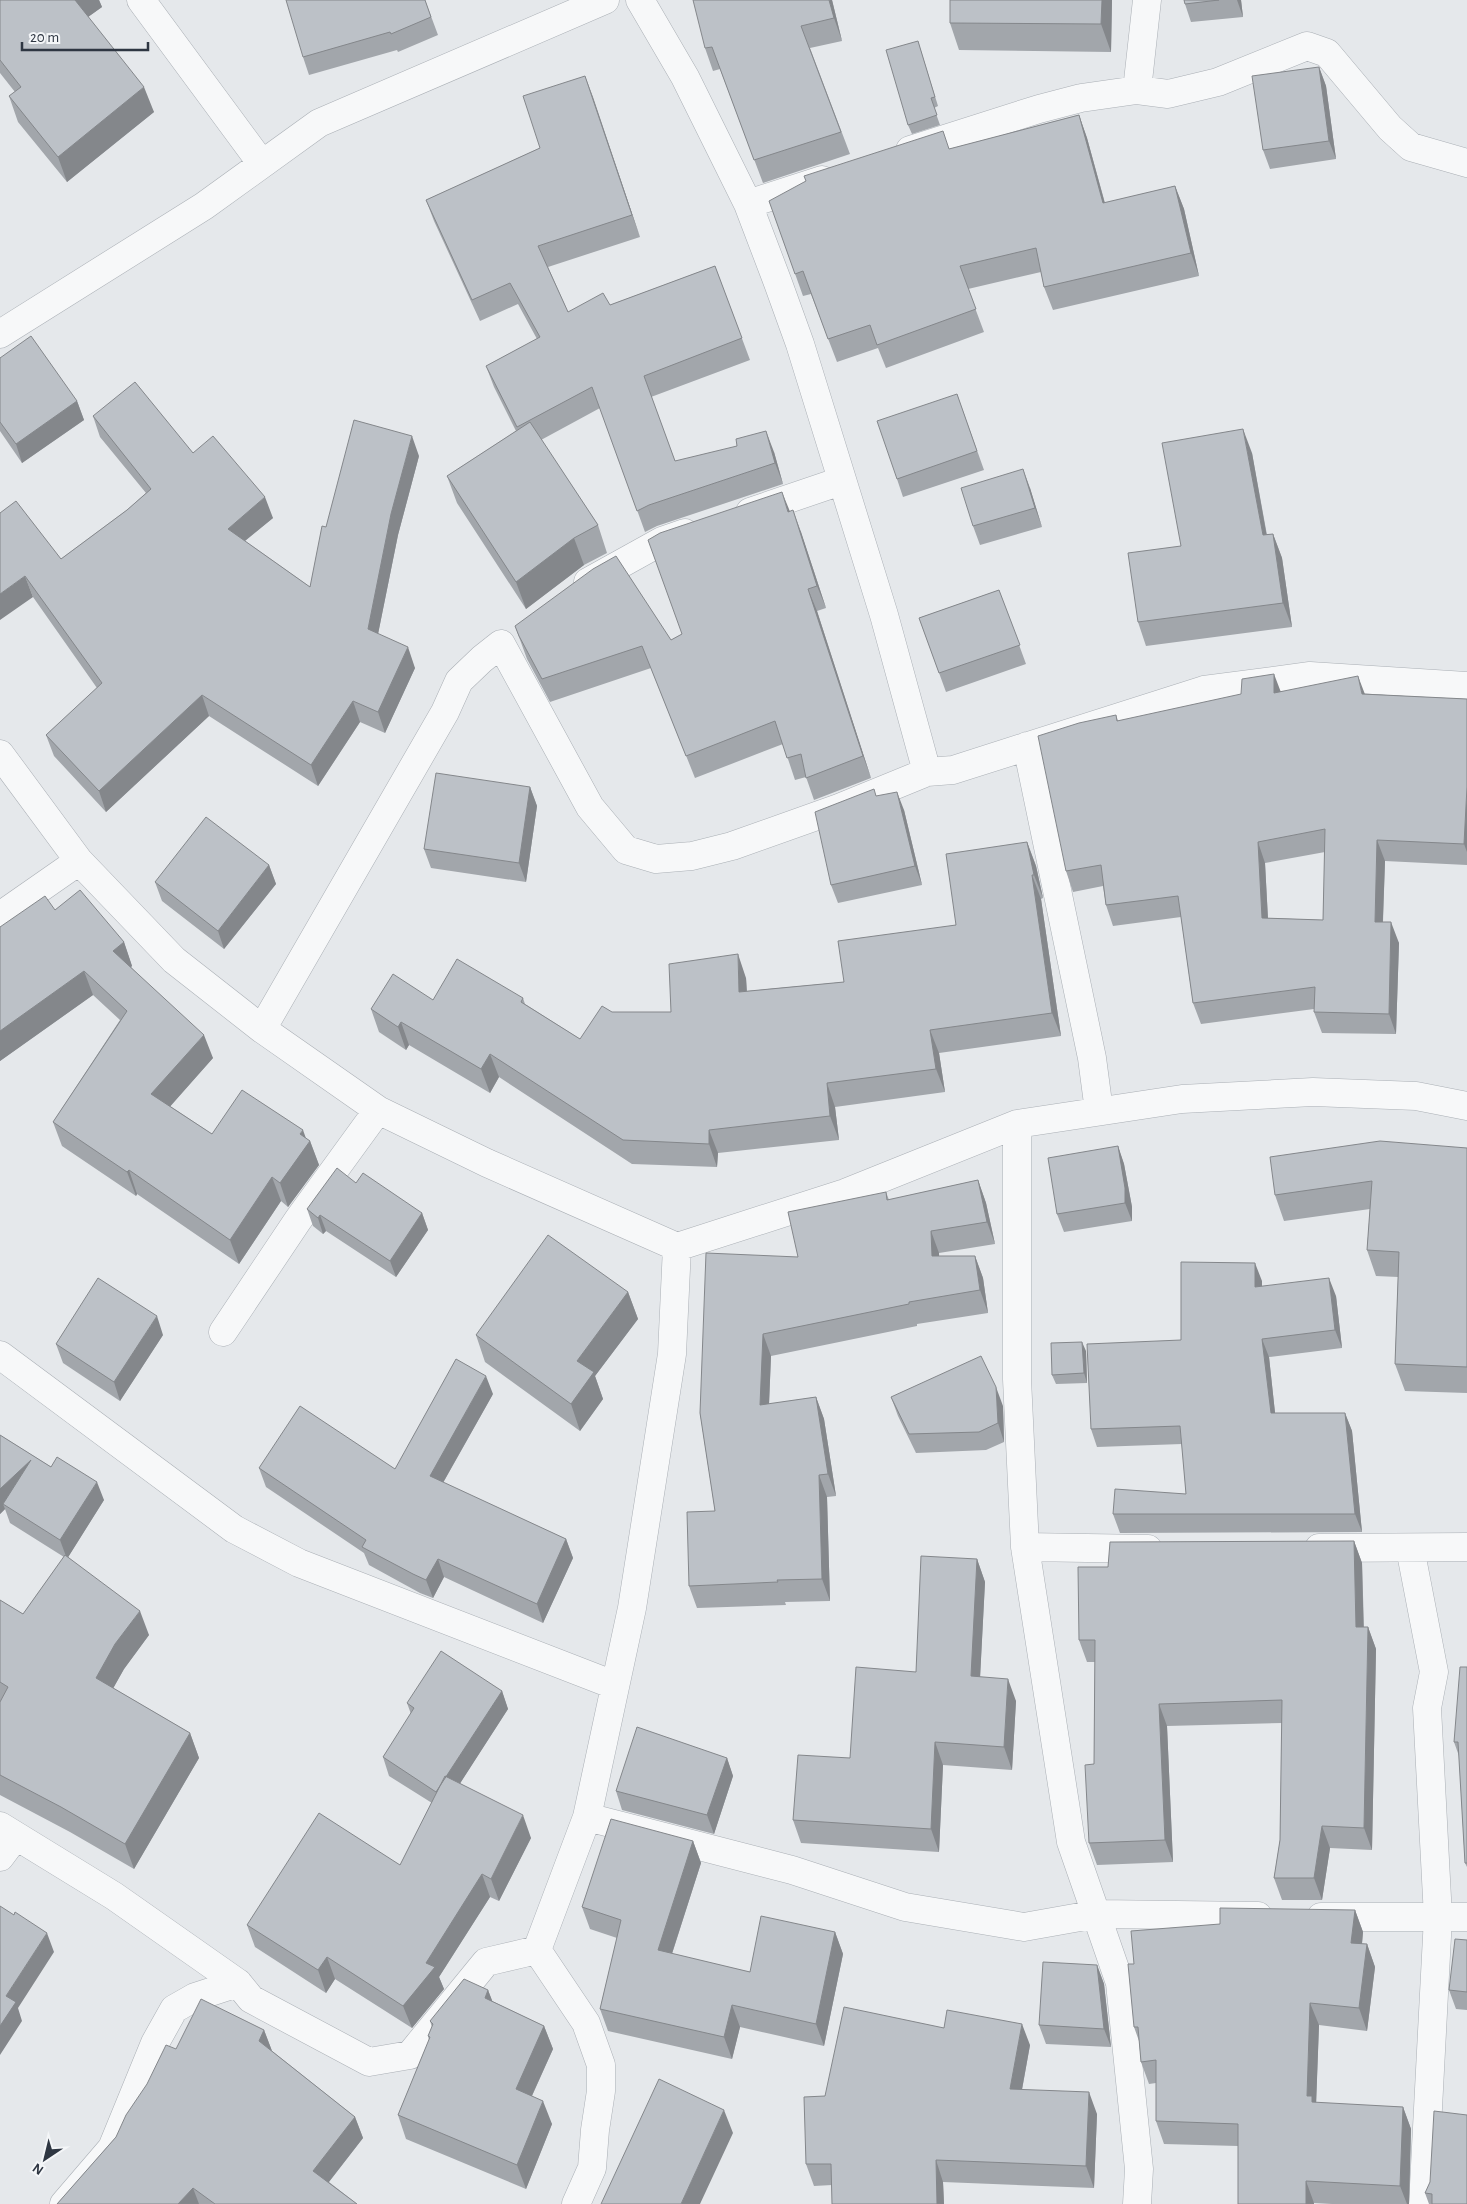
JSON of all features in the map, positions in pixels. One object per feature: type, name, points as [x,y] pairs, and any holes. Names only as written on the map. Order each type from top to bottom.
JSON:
[{"type":"street","points":[[141,0],[262,164]]},
{"type":"street","points":[[0,334],[204,206],[319,123],[605,0]]},
{"type":"street","points":[[640,0],[685,77],[748,204],[800,344],[884,616],[914,719],[926,772]]},
{"type":"street","points":[[1137,90],[1147,0]]},
{"type":"street","points":[[883,160],[1039,109],[1081,98],[1137,90],[1168,94],[1218,82],[1307,46],[1327,53],[1390,128],[1411,147],[1467,163]]},
{"type":"street","points":[[748,204],[847,172]]},
{"type":"street","points":[[571,594],[593,578],[662,542],[841,481]]},
{"type":"street","points":[[262,1028],[440,721],[459,681],[482,659],[511,638],[590,807],[626,850],[656,859],[692,856],[732,846],[839,808],[926,772],[953,770],[1204,690],[1310,676],[1467,686]]},
{"type":"street","points":[[1027,746],[1092,1058],[1100,1111]]},
{"type":"street","points":[[0,754],[79,860],[174,960],[262,1028],[378,1110],[487,1163],[677,1247],[845,1193],[1017,1124],[1182,1099],[1313,1092],[1416,1096],[1467,1106]]},
{"type":"street","points":[[0,916],[79,860]]},
{"type":"street","points":[[223,1332],[298,1220],[378,1110]]},
{"type":"street","points":[[1017,1124],[1017,1379],[1025,1547],[1071,1842],[1120,1983],[1138,2169],[1137,2204]]},
{"type":"street","points":[[536,1950],[587,1817],[614,1684],[632,1608],[672,1354],[677,1247]]},
{"type":"street","points":[[0,1355],[234,1529],[299,1563],[614,1684]]},
{"type":"street","points":[[1025,1547],[1171,1549]]},
{"type":"street","points":[[1294,1548],[1467,1547]]},
{"type":"street","points":[[1410,1548],[1434,1672],[1427,1708],[1438,1917],[1423,2204]]},
{"type":"street","points":[[587,1817],[792,1870],[905,1907],[1024,1927],[1097,1914],[1467,1917]]},
{"type":"street","points":[[5,1840],[114,1896],[238,1983],[251,1999],[370,2062],[410,2055],[486,1962],[536,1950]]},
{"type":"street","points":[[536,1950],[586,2024],[601,2065],[601,2090],[592,2168],[576,2204]]},
{"type":"street","points":[[64,2204],[112,2148],[155,2043],[174,2009],[195,1997],[238,1983]]},
{"type":"building","points":[[0,0],[75,0],[144,87],[58,157],[9,96],[21,87],[0,60]]},
{"type":"building","points":[[286,0],[425,0],[431,17],[391,34],[390,32],[303,57]]},
{"type":"building","points":[[693,0],[829,0],[834,18],[801,26],[841,132],[754,160],[712,47],[705,48]]},
{"type":"building","points":[[950,0],[1102,0],[1101,24],[950,23]]},
{"type":"building","points":[[1184,0],[1219,0],[1185,4]]},
{"type":"building","points":[[918,41],[935,97],[931,98],[937,115],[908,125],[886,50]]},
{"type":"building","points":[[1319,67],[1329,141],[1263,150],[1252,76]]},
{"type":"building","points":[[585,76],[632,215],[538,246],[568,312],[603,293],[610,305],[715,266],[742,338],[644,376],[675,461],[737,446],[736,439],[766,431],[775,463],[649,505],[637,511],[592,387],[517,427],[486,366],[540,337],[510,283],[472,300],[426,200],[540,148],[523,96]]},
{"type":"building","points":[[1079,115],[1103,203],[1175,186],[1191,253],[1044,287],[1036,248],[960,266],[976,309],[877,345],[870,325],[828,339],[803,271],[795,274],[769,201],[806,181],[804,176],[943,131],[949,149]]},
{"type":"building","points":[[31,336],[77,401],[16,444],[0,422],[0,358]]},
{"type":"building","points":[[135,382],[193,453],[213,436],[265,497],[228,529],[310,587],[322,526],[326,527],[354,420],[412,436],[391,514],[368,629],[408,647],[378,712],[353,701],[311,765],[202,695],[99,791],[46,735],[102,683],[25,576],[0,594],[0,513],[16,501],[61,559],[127,510],[151,489],[93,416]]},
{"type":"building","points":[[957,394],[977,451],[897,479],[877,421]]},
{"type":"building","points":[[530,422],[598,525],[574,538],[516,582],[447,476]]},
{"type":"building","points":[[1243,429],[1263,535],[1273,534],[1283,603],[1138,622],[1128,553],[1181,546],[1162,443]]},
{"type":"building","points":[[1023,469],[1035,508],[973,526],[961,488]]},
{"type":"building","points":[[782,492],[788,512],[793,510],[817,586],[808,589],[863,756],[806,778],[801,754],[787,758],[775,721],[686,756],[642,646],[542,679],[515,626],[593,569],[616,556],[671,640],[682,634],[648,540],[660,533]]},
{"type":"building","points":[[999,590],[1020,645],[939,673],[919,618]]},
{"type":"building","points":[[1274,674],[1274,693],[1358,676],[1362,694],[1467,699],[1467,787],[1464,844],[1377,840],[1375,922],[1391,922],[1389,1014],[1314,1012],[1315,987],[1193,1003],[1178,896],[1106,905],[1101,865],[1066,871],[1038,736],[1079,723],[1116,715],[1117,721],[1241,694],[1242,679]],"holes":[[[1325,829],[1323,920],[1262,918],[1258,842]]]},
{"type":"building","points":[[436,773],[530,787],[519,863],[424,849]]},
{"type":"building","points":[[874,789],[876,796],[897,792],[915,866],[831,885],[815,812]]},
{"type":"building","points":[[206,817],[269,865],[218,931],[155,882]]},
{"type":"building","points":[[1027,842],[1034,875],[1032,875],[1052,1013],[930,1030],[936,1069],[827,1083],[830,1116],[709,1130],[709,1144],[623,1140],[490,1054],[481,1069],[401,1022],[398,1027],[371,1009],[393,974],[433,1000],[457,959],[523,998],[521,1002],[580,1039],[602,1006],[612,1012],[671,1012],[669,964],[738,954],[739,992],[844,982],[838,941],[956,925],[946,854]]},
{"type":"building","points":[[80,890],[124,942],[113,951],[204,1035],[151,1094],[212,1134],[242,1090],[303,1130],[300,1134],[310,1141],[280,1183],[272,1177],[230,1240],[129,1170],[127,1172],[53,1122],[127,1011],[84,971],[0,1031],[0,927],[45,896],[55,910]]},
{"type":"building","points":[[1380,1141],[1467,1148],[1467,1367],[1395,1364],[1399,1252],[1367,1250],[1372,1181],[1275,1195],[1270,1157]]},
{"type":"building","points":[[1118,1146],[1125,1188],[1125,1203],[1057,1214],[1048,1158]]},
{"type":"building","points":[[337,1168],[356,1183],[363,1173],[422,1213],[390,1261],[320,1215],[318,1218],[307,1209]]},
{"type":"building","points":[[978,1180],[987,1222],[931,1231],[932,1256],[975,1256],[980,1290],[909,1302],[909,1304],[763,1334],[760,1405],[816,1397],[828,1474],[819,1475],[822,1579],[689,1586],[687,1512],[715,1511],[700,1413],[706,1253],[798,1257],[788,1212],[886,1192],[887,1200]]},
{"type":"building","points":[[548,1235],[628,1292],[577,1361],[594,1372],[571,1404],[476,1335]]},
{"type":"building","points":[[1181,1262],[1255,1263],[1255,1287],[1329,1278],[1335,1330],[1262,1339],[1271,1413],[1345,1413],[1355,1514],[1113,1514],[1115,1489],[1186,1494],[1180,1426],[1091,1429],[1087,1344],[1181,1340]]},
{"type":"building","points":[[98,1278],[157,1316],[114,1382],[56,1344]]},
{"type":"building","points":[[1082,1342],[1084,1373],[1052,1375],[1051,1343]]},
{"type":"building","points":[[981,1356],[996,1387],[998,1423],[979,1432],[909,1434],[891,1397]]},
{"type":"building","points":[[456,1359],[486,1376],[430,1476],[566,1539],[537,1604],[438,1559],[426,1580],[413,1574],[362,1547],[366,1540],[259,1468],[300,1406],[395,1469]]},
{"type":"building","points":[[0,1435],[51,1467],[57,1457],[97,1482],[60,1540],[3,1504],[31,1460],[0,1489]]},
{"type":"building","points":[[1354,1541],[1356,1627],[1368,1627],[1364,1828],[1322,1826],[1314,1878],[1274,1878],[1280,1840],[1282,1700],[1159,1704],[1165,1840],[1089,1843],[1085,1765],[1094,1764],[1095,1640],[1079,1640],[1078,1567],[1108,1567],[1110,1542]]},
{"type":"building","points":[[65,1555],[140,1611],[115,1644],[96,1678],[190,1733],[125,1844],[0,1775],[0,1702],[8,1687],[0,1682],[0,1600],[23,1614]]},
{"type":"building","points":[[921,1556],[977,1559],[971,1676],[1008,1679],[1004,1747],[935,1742],[931,1829],[793,1820],[798,1755],[850,1758],[856,1667],[916,1672]]},
{"type":"building","points":[[441,1651],[502,1691],[436,1792],[383,1757],[414,1708],[407,1703]]},
{"type":"building","points":[[1460,1667],[1467,1667],[1467,1863],[1465,1863],[1458,1742],[1454,1742]]},
{"type":"building","points":[[637,1727],[727,1758],[707,1815],[616,1791]]},
{"type":"building","points":[[445,1776],[523,1815],[491,1879],[482,1874],[426,1963],[435,1967],[403,2006],[327,1957],[318,1970],[247,1925],[319,1813],[400,1865]]},
{"type":"building","points":[[611,1819],[693,1841],[658,1950],[750,1972],[761,1916],[835,1932],[816,2024],[732,2005],[724,2037],[600,2009],[621,1920],[582,1907]]},
{"type":"building","points":[[0,1906],[14,1915],[15,1912],[47,1933],[6,1996],[16,2002],[0,2026]]},
{"type":"building","points":[[1220,1908],[1355,1910],[1351,1943],[1367,1944],[1359,2008],[1310,2003],[1307,2096],[1312,2096],[1312,2102],[1403,2107],[1400,2186],[1306,2181],[1306,2204],[1238,2204],[1238,2124],[1156,2121],[1156,2060],[1141,2062],[1138,2027],[1134,2027],[1128,1964],[1134,1964],[1131,1931],[1220,1924]]},
{"type":"building","points":[[1455,1939],[1467,1940],[1467,1992],[1449,1990]]},
{"type":"building","points":[[1043,1962],[1097,1965],[1104,2029],[1039,2025]]},
{"type":"building","points":[[464,1979],[488,1990],[485,1998],[544,2026],[516,2089],[543,2101],[517,2165],[398,2115],[430,2037],[428,2036],[433,2024],[430,2021]]},
{"type":"building","points":[[201,1999],[264,2030],[259,2041],[355,2117],[313,2171],[357,2204],[215,2204],[193,2188],[178,2204],[57,2204],[116,2137],[126,2115],[147,2084],[166,2045],[176,2049]]},
{"type":"building","points":[[844,2007],[944,2028],[947,2010],[1022,2024],[1010,2089],[1089,2092],[1086,2166],[936,2160],[937,2204],[832,2204],[831,2164],[806,2164],[804,2097],[825,2096]]},
{"type":"building","points":[[659,2079],[724,2110],[681,2204],[601,2204]]},
{"type":"building","points":[[1434,2111],[1467,2115],[1467,2204],[1432,2204],[1432,2194],[1425,2193],[1430,2182]]}]
